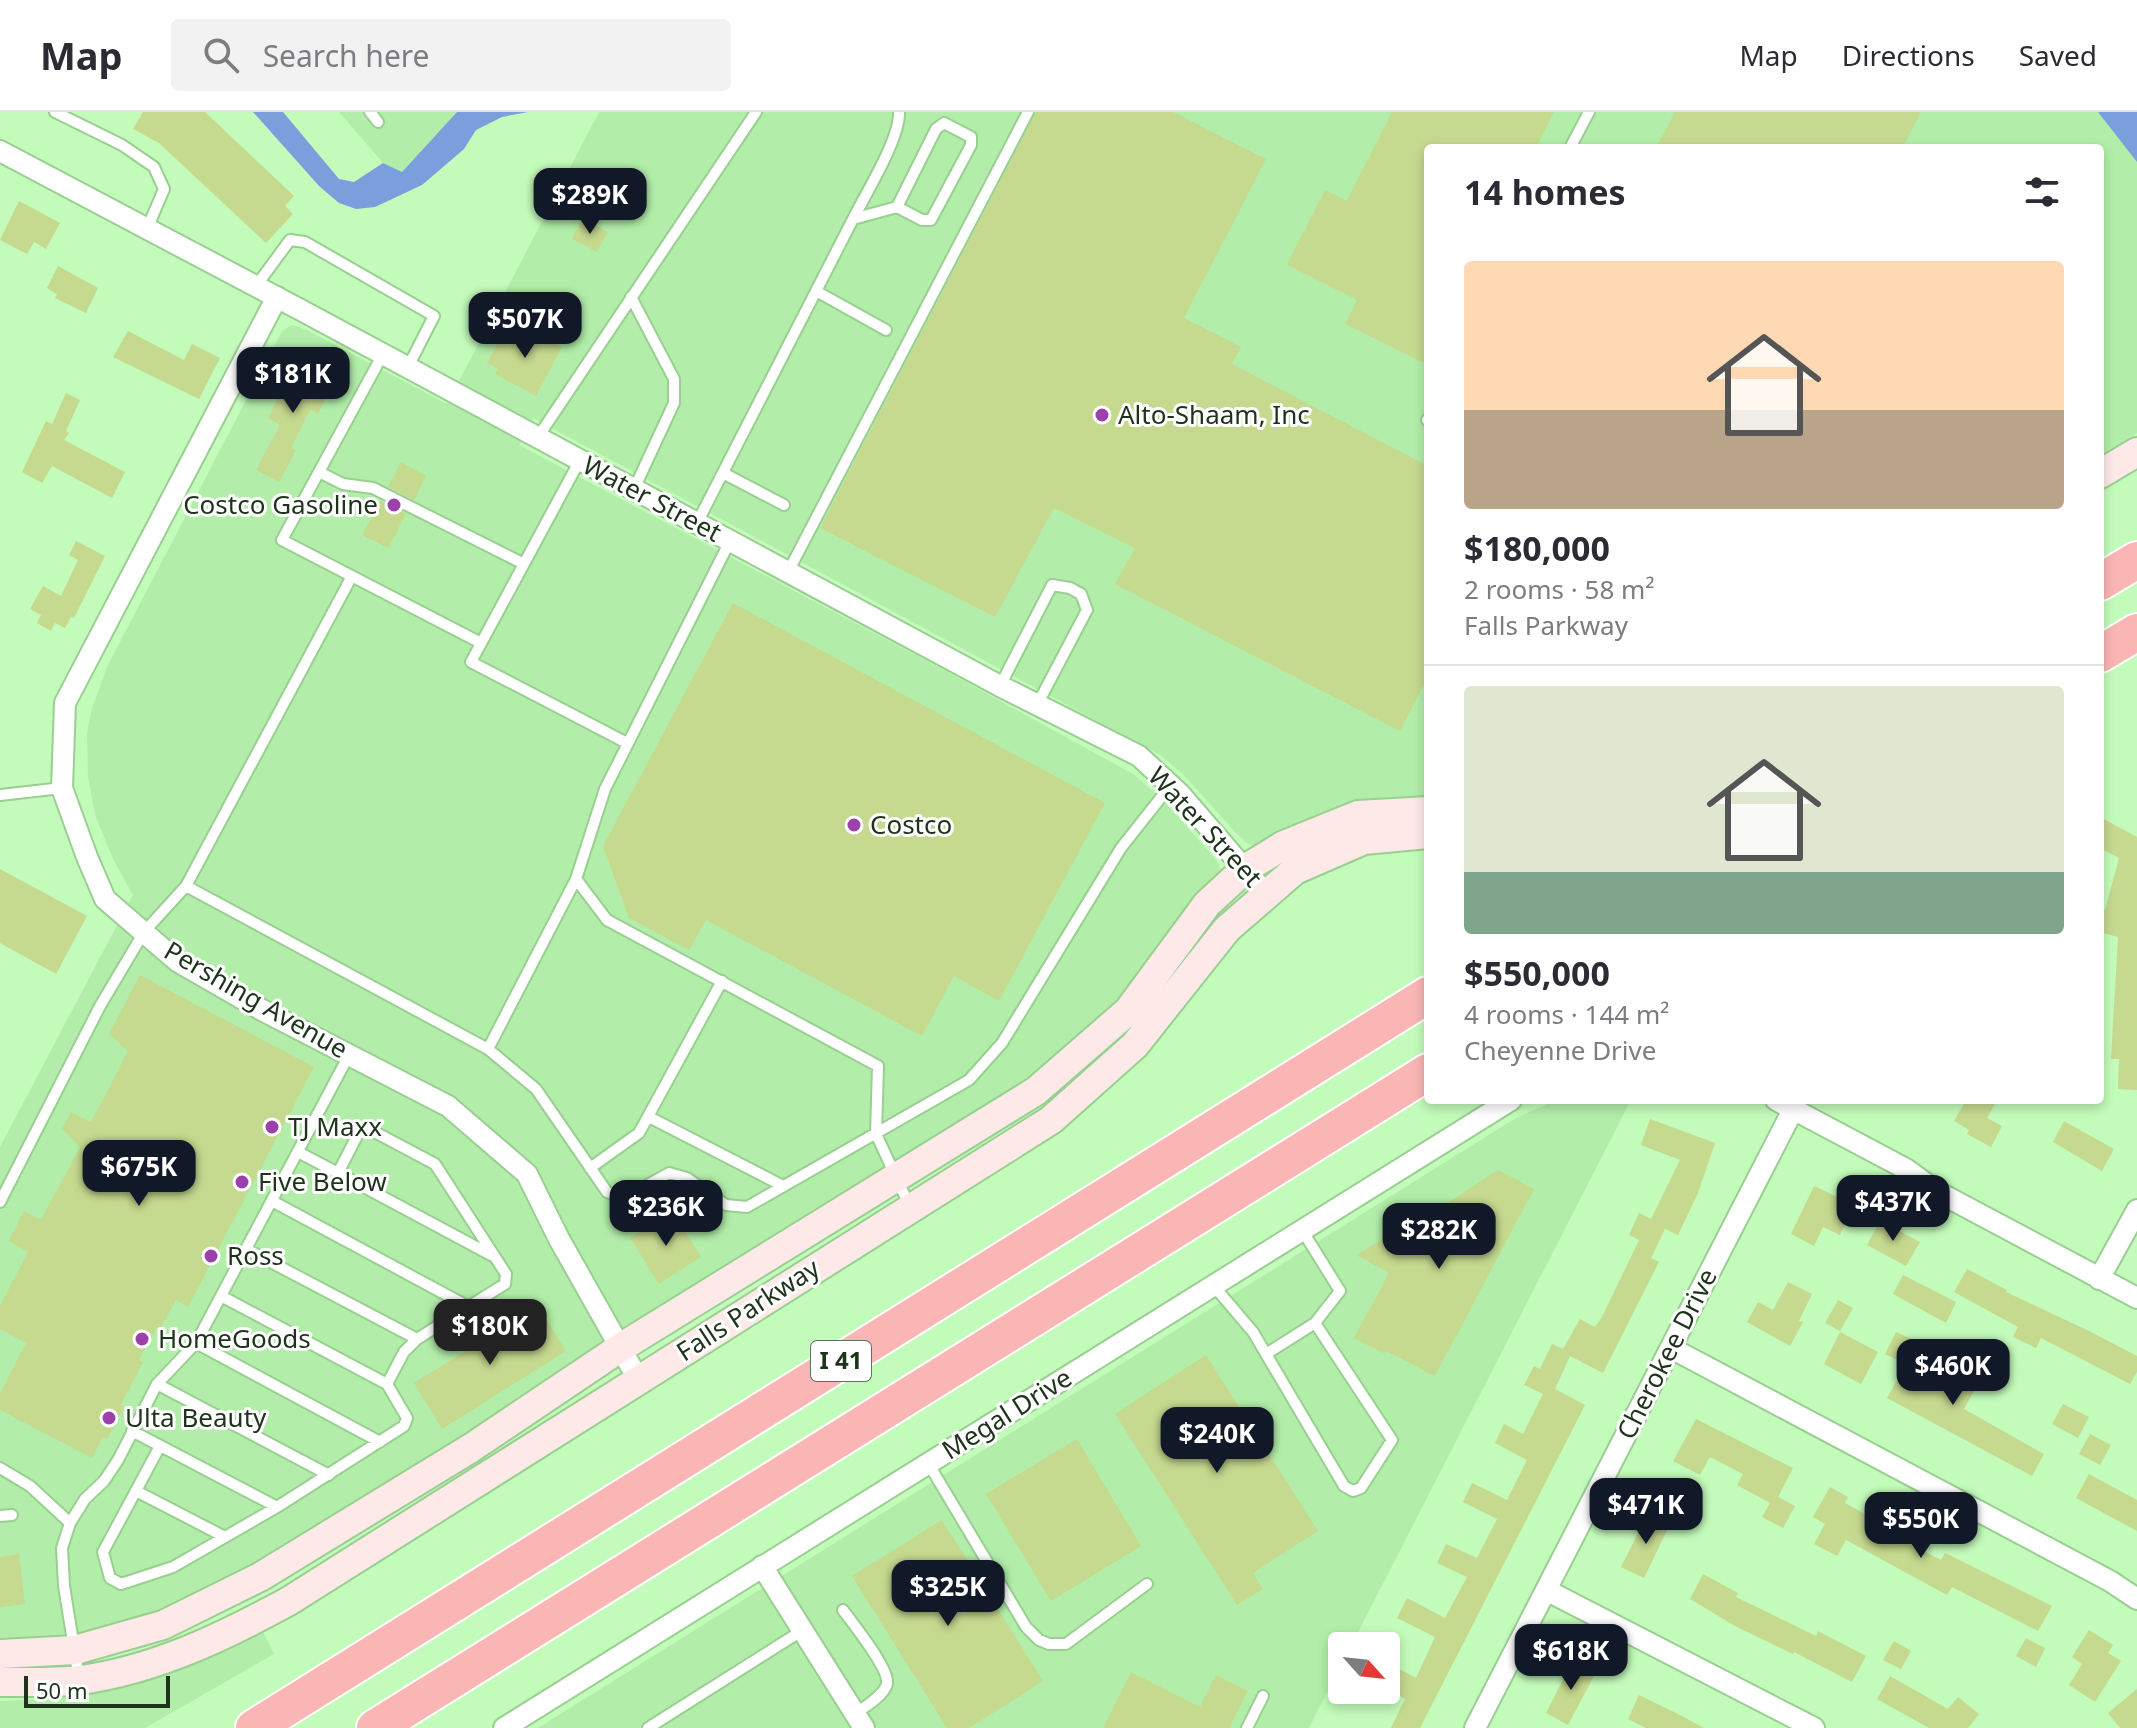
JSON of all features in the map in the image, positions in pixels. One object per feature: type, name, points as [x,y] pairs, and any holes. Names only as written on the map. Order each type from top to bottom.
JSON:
[{"type":"highway","points":[[2104,580],[2137,560]]},
{"type":"highway","points":[[2104,652],[2137,632]]},
{"type":"highway","name":"I 41","points":[[254,1728],[1424,997]]},
{"type":"highway","name":"I 41","points":[[375,1728],[1424,1074]]},
{"type":"street","name":"Water Street","points":[[0,151],[1000,686],[1139,756],[1170,786],[1266,894]]},
{"type":"street","name":"Pershing Avenue","points":[[277,297],[65,703],[62,788],[105,899],[177,961],[262,1010],[448,1106],[527,1174],[559,1239],[638,1379]]},
{"type":"street","points":[[2104,472],[2137,452]]},
{"type":"street","name":"Falls Parkway","points":[[0,1654],[75,1650],[163,1625],[260,1577],[471,1448],[620,1348],[1036,1091],[1128,1011],[1207,904],[1245,869],[1284,845],[1358,815],[1424,811]]},
{"type":"street","name":"Falls Parkway","points":[[0,1682],[80,1680],[153,1665],[223,1637],[289,1601],[1051,1120],[1135,1045],[1227,929],[1295,870],[1364,840],[1424,834]]},
{"type":"street","name":"Megal Drive","points":[[504,1728],[1505,1104]]},
{"type":"street","points":[[1785,1104],[1906,1169],[1936,1191],[2137,1298]]},
{"type":"street","name":"Cherokee Drive","points":[[1475,1728],[1671,1348],[1785,1104]]},
{"type":"street","points":[[2099,1279],[2137,1210]]},
{"type":"street","points":[[1671,1348],[2096,1574],[2137,1599]]},
{"type":"street","points":[[762,1566],[859,1721]]},
{"type":"street","points":[[1546,1590],[1814,1728]]},
{"type":"lane","points":[[55,112],[122,145],[154,167],[164,189],[147,229]]},
{"type":"lane","points":[[370,112],[378,122]]},
{"type":"lane","points":[[538,437],[756,112]]},
{"type":"lane","points":[[697,523],[886,154],[899,122],[899,112]]},
{"type":"lane","points":[[788,572],[1028,112]]},
{"type":"lane","points":[[1572,144],[1589,112]]},
{"type":"lane","points":[[853,219],[897,207],[922,220],[931,220],[971,145],[971,137],[944,123],[936,129],[897,207]]},
{"type":"lane","points":[[256,286],[290,240],[305,242],[434,316],[408,367]]},
{"type":"lane","points":[[816,291],[886,330]]},
{"type":"lane","points":[[631,297],[674,379],[674,403],[634,489]]},
{"type":"lane","points":[[383,354],[282,540],[481,643]]},
{"type":"lane","points":[[580,460],[471,662],[627,743]]},
{"type":"lane","points":[[319,472],[343,484],[373,488],[524,564]]},
{"type":"lane","points":[[723,473],[784,505]]},
{"type":"lane","points":[[488,1049],[576,879],[605,789],[730,541]]},
{"type":"lane","points":[[0,1202],[100,1006],[144,932],[186,886],[352,576]]},
{"type":"lane","points":[[1000,686],[1052,585],[1070,588],[1081,594],[1087,610],[1037,705]]},
{"type":"lane","points":[[186,886],[488,1049],[536,1089],[607,1192],[624,1198],[669,1173],[687,1178],[726,1205],[747,1207],[969,1080],[1002,1043],[1121,848],[1170,786]]},
{"type":"lane","points":[[0,795],[62,788]]},
{"type":"lane","points":[[576,879],[607,920],[878,1066],[876,1134],[910,1207]]},
{"type":"lane","points":[[590,1168],[639,1133],[722,981]]},
{"type":"lane","points":[[80,1680],[64,1586],[62,1548],[70,1523],[85,1499],[104,1481],[157,1384],[196,1343],[349,1055]]},
{"type":"lane","points":[[649,1117],[783,1186]]},
{"type":"lane","points":[[338,1173],[358,1134],[369,1129],[435,1164],[506,1274],[505,1284],[417,1339],[404,1352],[387,1384]]},
{"type":"lane","points":[[298,1152],[495,1257]]},
{"type":"lane","points":[[272,1201],[469,1307]]},
{"type":"lane","points":[[1266,1354],[1315,1323],[1340,1291],[1302,1230]]},
{"type":"lane","points":[[246,1249],[417,1339]]},
{"type":"lane","points":[[1213,1285],[1253,1332],[1344,1486],[1353,1491],[1361,1488],[1392,1440],[1315,1323]]},
{"type":"lane","points":[[160,1446],[103,1552],[110,1578],[121,1584],[173,1567],[277,1507],[404,1426],[407,1418],[387,1384],[221,1296]]},
{"type":"lane","points":[[196,1343],[380,1442]]},
{"type":"lane","points":[[157,1384],[329,1475]]},
{"type":"lane","points":[[132,1431],[277,1507]]},
{"type":"lane","points":[[928,1463],[1026,1627],[1039,1640],[1049,1644],[1066,1644],[1147,1584]]},
{"type":"lane","points":[[0,1468],[30,1486],[70,1523]]},
{"type":"lane","points":[[136,1491],[225,1537]]},
{"type":"lane","points":[[843,1610],[885,1670],[887,1683],[859,1721]]},
{"type":"lane","points":[[648,1728],[803,1630]]},
{"type":"lane","points":[[1247,1728],[1263,1696]]},
{"type":"shaded area","points":[[339,112],[457,112],[402,172],[383,163]]},
{"type":"shaded area","points":[[599,112],[2137,112],[2137,433],[2104,454],[2104,144],[1424,144],[1424,801],[1260,847],[1248,844],[1236,833],[1183,774],[1160,755],[533,418],[519,445],[1133,774],[1164,801],[1213,856],[1222,876],[1081,1048],[226,1588],[108,1633],[0,1646],[0,1147],[133,895],[114,861],[95,815],[88,776],[87,733],[92,708],[107,667],[282,331],[292,325],[307,330],[447,404]]},
{"type":"shaded area","points":[[1548,1104],[1629,1104],[1358,1632],[1328,1632],[1328,1691],[1309,1728],[538,1728],[1516,1118]]},
{"type":"shaded area","points":[[261,1628],[274,1654],[145,1728],[0,1728],[0,1701],[61,1698],[157,1677],[213,1656]]},
{"type":"water","points":[[253,112],[283,112],[339,179],[354,182],[383,163],[402,172],[457,112],[528,112],[502,117],[476,130],[464,149],[422,185],[375,207],[356,209],[339,203],[319,186]]},
{"type":"water","points":[[2098,112],[2137,112],[2137,162]]},
{"type":"building","points":[[143,112],[205,112],[294,196],[285,206],[293,214],[266,243],[159,143],[133,129]]},
{"type":"building","name":"Alto-Shaam, Inc","points":[[1036,112],[1173,112],[1266,159],[1184,318],[1241,347],[1232,364],[1424,464],[1424,685],[1400,731],[1115,584],[1135,548],[1054,508],[995,617],[820,528]]},
{"type":"building","points":[[1392,112],[1554,112],[1538,144],[1424,144],[1424,363],[1345,324],[1357,300],[1287,265],[1325,190],[1347,201]]},
{"type":"building","points":[[1675,112],[1921,112],[1904,144],[1658,144]]},
{"type":"building","points":[[19,201],[60,223],[46,249],[34,242],[27,254],[0,240]]},
{"type":"building","points":[[583,219],[608,232],[597,252],[572,239]]},
{"type":"building","points":[[58,266],[98,288],[86,313],[55,298],[57,294],[47,288]]},
{"type":"building","points":[[523,327],[562,347],[536,396],[495,374],[498,369],[487,363],[502,333],[515,340]]},
{"type":"building","points":[[128,331],[184,360],[192,344],[220,358],[199,399],[113,357]]},
{"type":"building","points":[[296,360],[335,379],[318,414],[310,410],[291,448],[296,450],[279,482],[256,470],[280,425],[268,418]]},
{"type":"building","points":[[66,393],[80,400],[64,440],[125,472],[112,498],[52,466],[42,483],[22,472],[46,421],[52,424]]},
{"type":"building","points":[[401,462],[426,476],[414,500],[388,487]]},
{"type":"building","points":[[381,501],[406,514],[388,548],[362,535]]},
{"type":"building","points":[[76,541],[105,556],[74,618],[71,617],[65,628],[55,623],[51,631],[37,623],[41,615],[30,609],[43,586],[61,596],[78,560],[69,555]]},
{"type":"building","name":"Costco","points":[[733,603],[1105,803],[999,1001],[954,976],[922,1036],[706,920],[689,950],[629,918],[603,846]]},
{"type":"building","points":[[2104,819],[2137,837],[2137,1090],[2118,1089],[2119,1059],[2111,1059],[2118,937],[2104,933],[2104,910],[2119,858],[2104,850]]},
{"type":"building","points":[[0,869],[87,916],[56,974],[0,943]]},
{"type":"building","points":[[140,975],[314,1067],[188,1307],[176,1300],[160,1329],[157,1327],[139,1360],[143,1362],[121,1405],[124,1407],[107,1439],[103,1437],[92,1458],[0,1410],[0,1393],[26,1343],[0,1329],[0,1306],[28,1252],[9,1241],[24,1211],[41,1220],[80,1147],[62,1129],[71,1112],[91,1122],[128,1051],[109,1034]]},
{"type":"building","points":[[1964,1104],[1995,1104],[1987,1118],[2002,1126],[1991,1147],[1967,1134],[1969,1130],[1954,1121]]},
{"type":"building","points":[[1650,1119],[1715,1143],[1698,1193],[1678,1235],[1665,1229],[1651,1258],[1659,1262],[1603,1373],[1570,1356],[1555,1389],[1585,1405],[1420,1728],[1391,1728],[1405,1699],[1400,1696],[1400,1669],[1416,1678],[1435,1637],[1397,1618],[1407,1598],[1445,1618],[1467,1577],[1437,1563],[1446,1544],[1477,1558],[1497,1519],[1463,1502],[1472,1483],[1507,1500],[1527,1460],[1495,1443],[1504,1424],[1523,1434],[1543,1394],[1524,1385],[1534,1366],[1540,1369],[1552,1344],[1563,1349],[1580,1319],[1595,1327],[1602,1317],[1639,1240],[1629,1235],[1639,1213],[1651,1219],[1680,1160],[1641,1145]]},
{"type":"building","points":[[2064,1121],[2114,1149],[2102,1171],[2053,1142]]},
{"type":"building","points":[[1498,1170],[1534,1189],[1435,1376],[1354,1338],[1389,1273],[1356,1255],[1426,1213],[1428,1216]]},
{"type":"building","points":[[1814,1186],[1854,1205],[1840,1235],[1823,1227],[1814,1246],[1791,1234]]},
{"type":"building","points":[[672,1211],[701,1257],[659,1284],[630,1238]]},
{"type":"building","points":[[1880,1221],[1920,1242],[1906,1266],[1867,1245]]},
{"type":"building","points":[[1967,1269],[2006,1292],[2137,1356],[2137,1372],[2130,1384],[2041,1338],[2036,1348],[2013,1337],[2018,1327],[1954,1292]]},
{"type":"building","points":[[1903,1275],[1956,1302],[1946,1323],[1893,1294]]},
{"type":"building","points":[[1788,1282],[1812,1294],[1799,1321],[1803,1322],[1790,1346],[1747,1322],[1758,1302],[1773,1310]]},
{"type":"building","points":[[1838,1300],[1853,1308],[1840,1331],[1825,1323]]},
{"type":"building","points":[[538,1306],[566,1351],[442,1429],[414,1383]]},
{"type":"building","points":[[1840,1332],[1878,1352],[1861,1384],[1824,1364]]},
{"type":"building","points":[[1896,1332],[1919,1342],[1910,1359],[1953,1381],[1960,1368],[1980,1380],[1964,1409],[2044,1454],[2032,1476],[1887,1398],[1906,1364],[1885,1354]]},
{"type":"building","points":[[1206,1355],[1318,1531],[1253,1573],[1263,1589],[1237,1605],[1115,1414]]},
{"type":"building","points":[[2063,1404],[2089,1417],[2078,1438],[2052,1424]]},
{"type":"building","points":[[1696,1419],[1793,1468],[1778,1497],[1795,1506],[1783,1528],[1762,1517],[1770,1503],[1737,1485],[1743,1474],[1710,1457],[1700,1475],[1673,1461]]},
{"type":"building","points":[[2090,1434],[2111,1445],[2100,1465],[2079,1454]]},
{"type":"building","points":[[1077,1439],[1141,1546],[1051,1601],[986,1494]]},
{"type":"building","points":[[2089,1474],[2137,1500],[2137,1531],[2076,1498]]},
{"type":"building","points":[[1830,1487],[1848,1497],[1845,1503],[1879,1522],[1882,1516],[1904,1527],[1899,1538],[1941,1560],[1945,1553],[2052,1606],[2038,1631],[1952,1587],[1947,1595],[1846,1540],[1837,1556],[1814,1544],[1825,1524],[1813,1517]]},
{"type":"building","points":[[1648,1513],[1670,1524],[1644,1578],[1621,1567]]},
{"type":"building","points":[[942,1520],[1043,1681],[969,1728],[947,1728],[852,1576]]},
{"type":"building","points":[[19,1554],[25,1604],[0,1607],[0,1557]]},
{"type":"building","points":[[1703,1574],[1738,1593],[1736,1597],[1816,1636],[1818,1631],[1866,1656],[1852,1682],[1735,1626],[1690,1599]]},
{"type":"building","points":[[2089,1630],[2113,1645],[2108,1653],[2121,1661],[2095,1702],[2069,1685],[2082,1664],[2072,1657]]},
{"type":"building","points":[[2026,1638],[2045,1648],[2036,1667],[2016,1656]]},
{"type":"building","points":[[1894,1641],[1911,1651],[1901,1669],[1883,1660]]},
{"type":"building","points":[[1573,1660],[1596,1672],[1568,1725],[1546,1713]]},
{"type":"building","points":[[1131,1672],[1200,1707],[1216,1675],[1248,1691],[1229,1728],[1103,1728]]},
{"type":"building","points":[[1890,1676],[1948,1709],[1958,1697],[1979,1714],[1968,1728],[1929,1728],[1877,1699]]},
{"type":"building","points":[[2137,1689],[2137,1728],[2120,1728],[2108,1713]]},
{"type":"building","points":[[1639,1695],[1704,1728],[1646,1728],[1628,1719]]},
{"type":"place","name":"Alto-Shaam, Inc","points":[[1102,415]]},
{"type":"place","name":"Costco Gasoline","points":[[394,505]]},
{"type":"place","name":"Costco","points":[[854,825]]},
{"type":"place","name":"TJ Maxx","points":[[272,1127]]},
{"type":"place","name":"Five Below","points":[[242,1182]]},
{"type":"place","name":"Ross","points":[[211,1256]]},
{"type":"place","name":"HomeGoods","points":[[142,1339]]},
{"type":"place","name":"Ulta Beauty","points":[[109,1418]]}]
